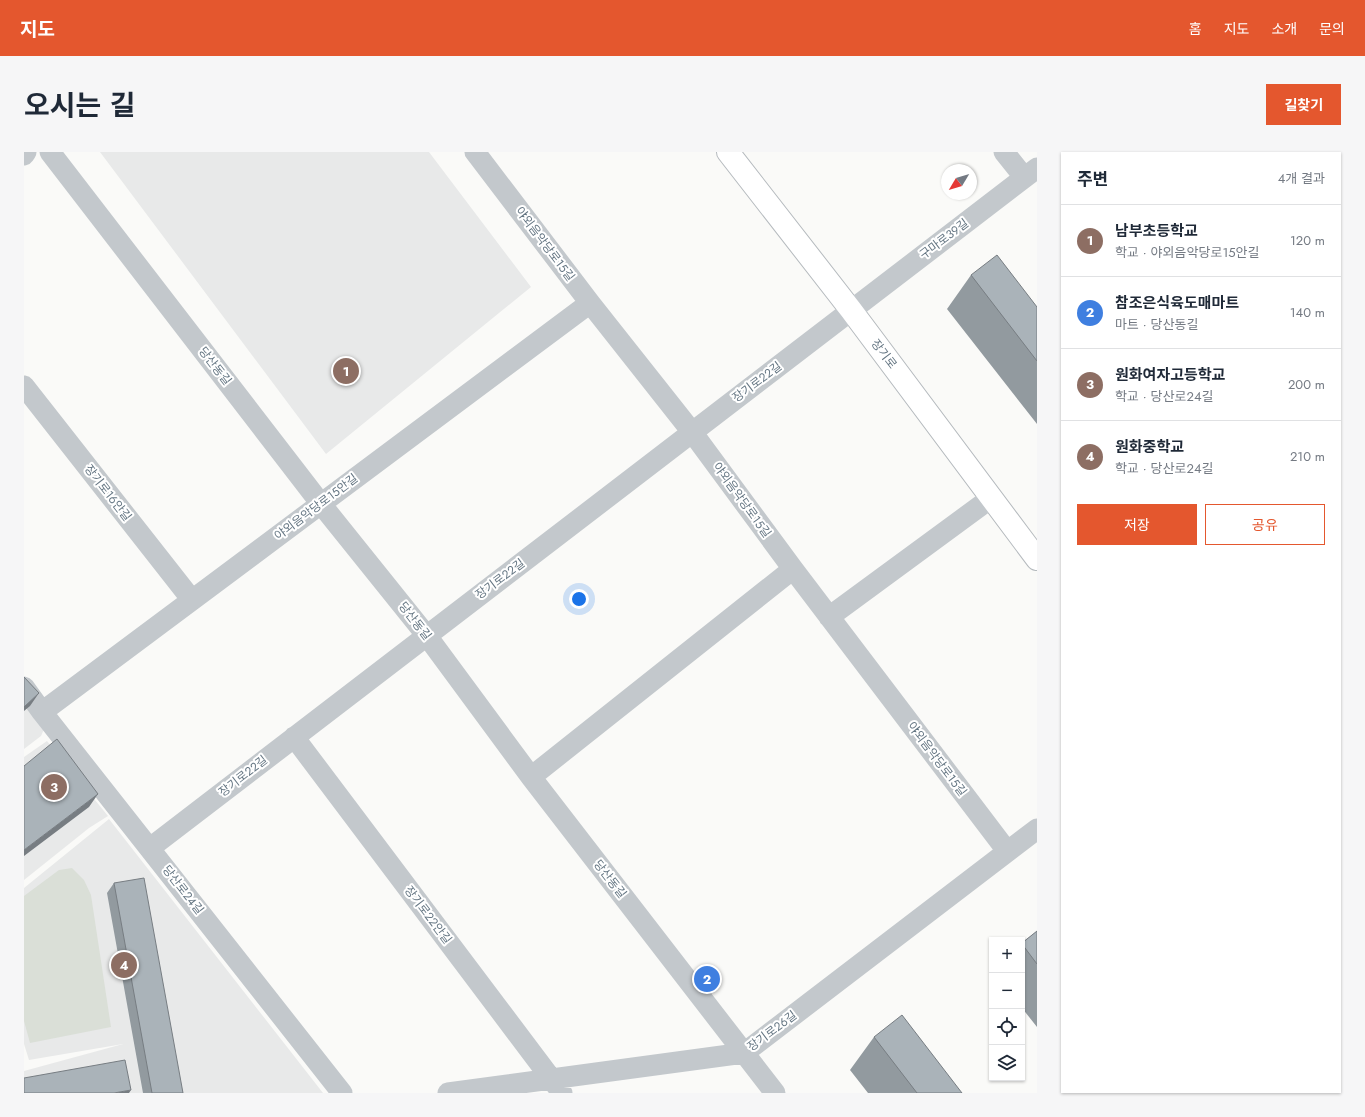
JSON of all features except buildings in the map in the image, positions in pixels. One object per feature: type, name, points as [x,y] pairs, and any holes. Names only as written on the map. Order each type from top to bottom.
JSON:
[{"type":"main road","name":"장기로","points":[[728,152],[851,310],[1037,559]]},
{"type":"street","name":"당산동길","points":[[50,152],[321,504],[426,636],[531,777],[775,1093]]},
{"type":"street","name":"야외음악당로15길","points":[[475,152],[590,303],[692,432],[829,617],[1007,851]]},
{"type":"street","points":[[1004,152],[1031,172]]},
{"type":"street","name":"구마로39길","points":[[851,310],[1031,172]]},
{"type":"street","name":"야외음악당로15안길","points":[[42,712],[590,303]]},
{"type":"street","name":"장기로22길","points":[[150,848],[851,310]]},
{"type":"street","name":"장기로16안길","points":[[24,386],[192,600]]},
{"type":"street","points":[[829,617],[990,498]]},
{"type":"street","points":[[531,777],[793,569]]},
{"type":"street","name":"당산로24길","points":[[24,687],[42,712],[342,1093]]},
{"type":"street","name":"장기로22안길","points":[[294,737],[556,1086]]},
{"type":"street","name":"장기로26길","points":[[448,1093],[556,1086],[744,1053],[1037,829]]},
{"type":"shaded area","points":[[100,152],[429,152],[531,287],[326,454]]},
{"type":"shaded area","points":[[24,699],[45,727],[41,736],[24,749]]},
{"type":"shaded area","points":[[47,741],[108,816],[89,828],[24,880],[24,757]]},
{"type":"shaded area","points":[[109,819],[323,1093],[24,1093],[24,1071],[123,1044],[29,1060],[24,1044],[24,888]]},
{"type":"shaded area","points":[[72,868],[84,880],[91,895],[111,1027],[30,1043],[24,1021],[24,896],[59,870]]},
{"type":"place","name":"남부초등학교","points":[[346,371]]},
{"type":"place","name":"원화여자고등학교","points":[[54,787]]},
{"type":"place","name":"원화중학교","points":[[124,965]]},
{"type":"place","name":"참조은식육도매마트","points":[[707,979]]}]
